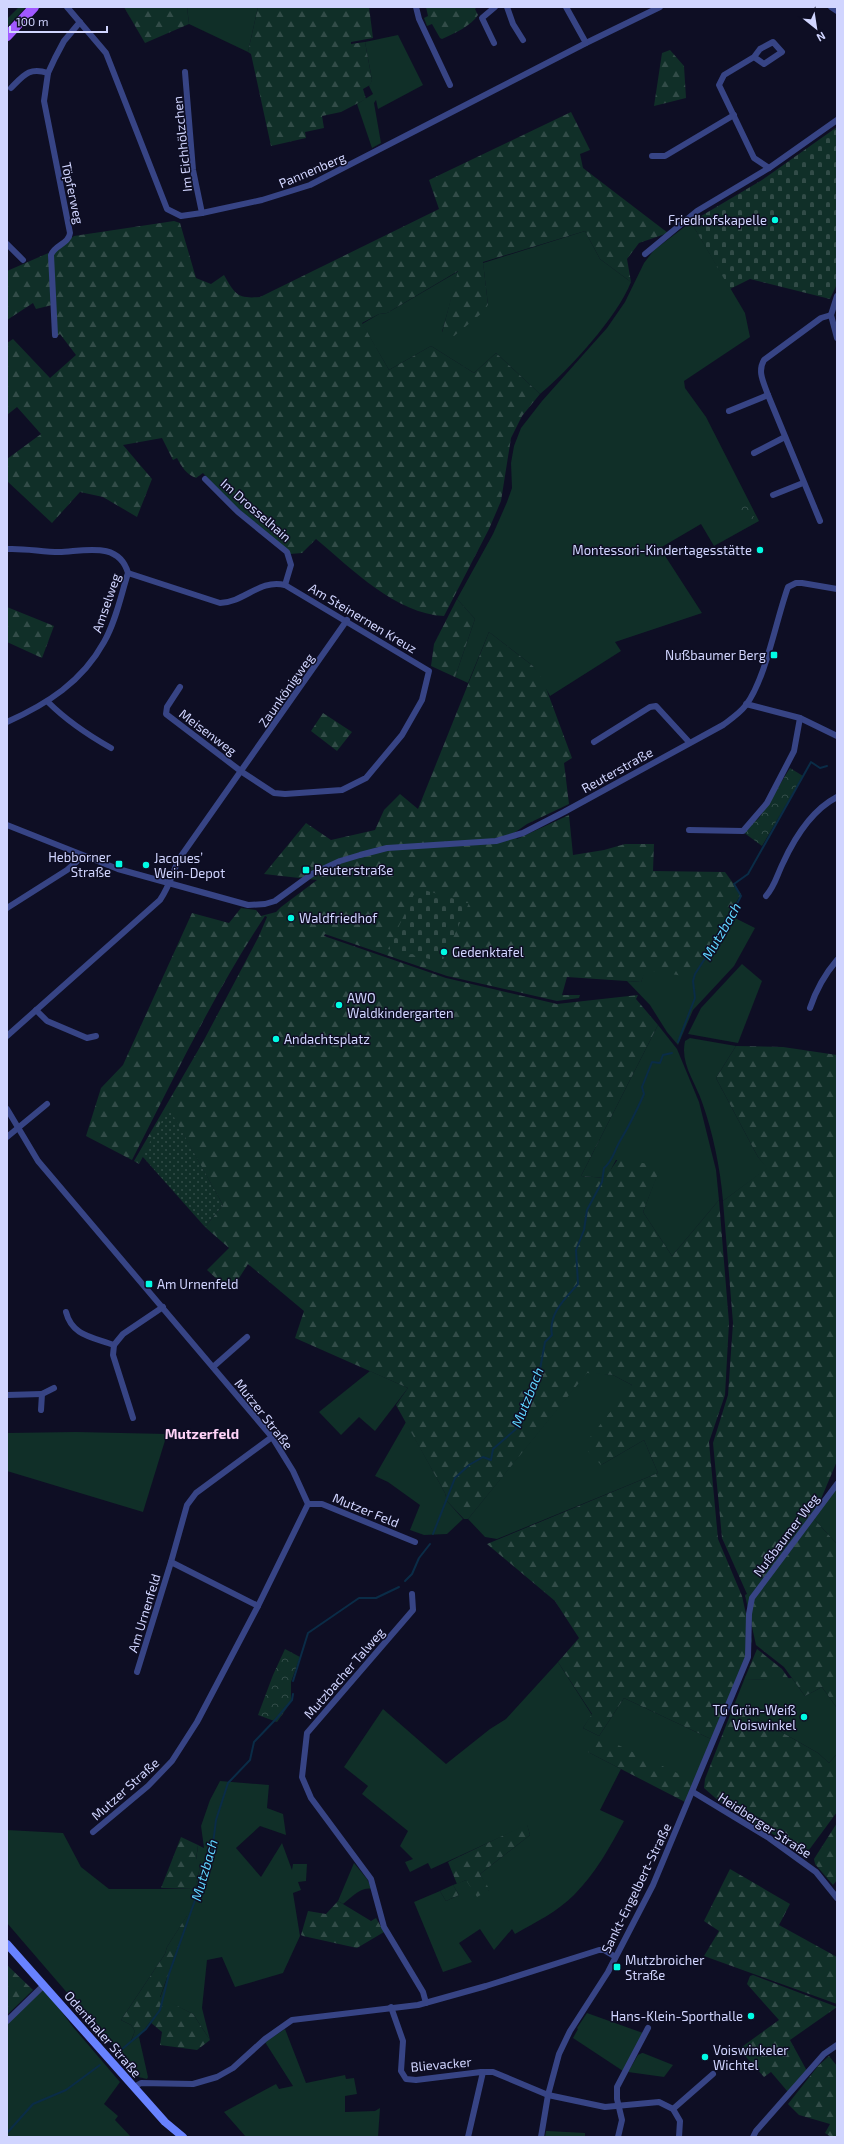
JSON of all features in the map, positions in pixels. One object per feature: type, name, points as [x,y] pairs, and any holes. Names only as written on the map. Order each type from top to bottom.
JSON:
[{"type":"main road","points":[[7,36],[34,7]]},
{"type":"main road","name":"Odenthaler Straße","points":[[7,1944],[165,2122],[182,2137]]},
{"type":"street","name":"Pannenberg","points":[[67,7],[100,44],[113,69],[167,209],[180,216],[202,213],[262,200],[310,185],[586,43],[660,7]]},
{"type":"street","points":[[416,7],[419,19],[450,85]]},
{"type":"street","points":[[494,43],[482,18],[495,7]]},
{"type":"street","points":[[507,7],[523,40]]},
{"type":"street","points":[[566,7],[586,43]]},
{"type":"street","points":[[831,7],[837,11]]},
{"type":"street","name":"Töpferweg","points":[[55,335],[51,255],[52,251],[68,239],[70,233],[44,108],[48,73],[64,41],[80,22]]},
{"type":"street","points":[[754,57],[732,69],[722,78],[719,85],[754,158],[769,168]]},
{"type":"street","points":[[11,88],[30,71],[35,70],[48,73]]},
{"type":"street","name":"Im Eichhölzchen","points":[[185,72],[193,170],[202,213]]},
{"type":"street","points":[[652,156],[665,156],[734,115]]},
{"type":"street","points":[[645,254],[697,211],[769,168],[837,120]]},
{"type":"street","points":[[7,244],[23,260]]},
{"type":"street","points":[[837,296],[831,315],[837,338]]},
{"type":"street","points":[[820,521],[803,483],[768,395],[760,367],[764,360],[821,318],[831,315]]},
{"type":"street","points":[[729,411],[768,395]]},
{"type":"street","points":[[754,453],[785,437]]},
{"type":"street","name":"Im Drosselhain","points":[[205,479],[238,512],[287,552],[291,565],[285,585]]},
{"type":"street","points":[[773,495],[803,483]]},
{"type":"street","name":"Amselweg","points":[[7,549],[60,552],[96,549],[106,550],[121,557],[128,573],[104,642],[85,669],[69,686],[48,702],[7,722]]},
{"type":"street","points":[[128,573],[220,603],[235,601],[266,584],[285,585]]},
{"type":"street","name":"Reuterstraße","points":[[7,825],[83,856],[170,884],[248,905],[265,904],[287,893],[312,874],[340,861],[387,848],[496,841],[522,833],[564,812],[689,742],[723,725],[746,704],[755,688],[790,585],[802,583],[837,589]]},
{"type":"street","name":"Am Steinernen Kreuz","points":[[242,772],[274,793],[285,794],[342,790],[355,785],[366,778],[402,735],[422,700],[428,671],[347,620],[285,585]]},
{"type":"street","name":"Zaunkönigweg","points":[[242,772],[347,620]]},
{"type":"street","name":"Meisenweg","points":[[180,687],[167,707],[166,714],[242,772]]},
{"type":"street","points":[[48,702],[76,727],[111,748]]},
{"type":"street","points":[[746,704],[800,718],[837,736]]},
{"type":"street","points":[[594,742],[650,707],[656,706],[689,742]]},
{"type":"street","points":[[689,830],[743,831],[767,803],[794,751],[800,718]]},
{"type":"street","points":[[7,1036],[160,900],[170,884],[173,872],[179,859],[242,772]]},
{"type":"street","points":[[766,896],[773,888],[791,847],[821,808],[837,797]]},
{"type":"street","points":[[7,908],[67,870],[83,856]]},
{"type":"street","points":[[810,1008],[824,976],[837,960]]},
{"type":"street","points":[[36,1010],[47,1021],[87,1038],[96,1036]]},
{"type":"street","points":[[7,1137],[47,1104]]},
{"type":"street","name":"Mutzer Straße","points":[[7,1110],[38,1161],[163,1307],[272,1438],[293,1471],[308,1504],[258,1606],[197,1722],[172,1761],[148,1786],[93,1832]]},
{"type":"street","points":[[133,1418],[113,1355],[114,1345],[123,1334],[163,1307]]},
{"type":"street","points":[[66,1312],[72,1327],[77,1332],[114,1345]]},
{"type":"street","points":[[213,1367],[247,1337]]},
{"type":"street","points":[[7,1396],[42,1394],[54,1388]]},
{"type":"street","points":[[41,1410],[42,1394]]},
{"type":"street","name":"Am Urnenfeld","points":[[137,1672],[190,1499],[223,1472],[272,1438]]},
{"type":"street","name":"Nußbaumer Weg","points":[[752,1598],[837,1484]]},
{"type":"street","name":"Mutzer Feld","points":[[308,1504],[322,1504],[416,1542]]},
{"type":"street","name":"Am Urnenfeld","points":[[171,1562],[258,1606]]},
{"type":"street","name":"Mutzbacher Talweg","points":[[412,1594],[413,1610],[307,1733],[302,1777],[311,1798],[371,1879],[384,1927],[423,1992],[426,2003]]},
{"type":"street","name":"Sankt-Engelbert-Straße","points":[[541,2137],[548,2095],[559,2054],[570,2031],[608,1972],[614,1956],[653,1885],[748,1657],[749,1614],[752,1598]]},
{"type":"street","name":"Heidberger Straße","points":[[693,1792],[769,1838],[798,1858],[816,1872],[837,1898]]},
{"type":"street","points":[[134,2087],[141,2083],[193,2084],[217,2077],[233,2068],[264,2039],[292,2020],[426,2003],[486,1986],[599,1950],[604,1950],[614,1956]]},
{"type":"street","points":[[7,2021],[44,1985]]},
{"type":"street","name":"Blievacker","points":[[391,2007],[403,2041],[401,2071],[406,2079],[416,2080],[483,2072],[500,2074],[548,2095],[605,2107],[619,2107],[659,2102],[673,2109]]},
{"type":"street","points":[[618,2137],[622,2120],[617,2087],[648,2028]]},
{"type":"street","points":[[753,2137],[756,2131],[824,2054],[837,2045]]},
{"type":"street","points":[[468,2137],[483,2072]]},
{"type":"street","points":[[679,2137],[680,2121],[673,2109],[713,2074]]},
{"type":"green space","points":[[19,7],[26,7],[7,27],[7,19]]},
{"type":"green space","points":[[124,7],[187,7],[189,24],[145,43]]},
{"type":"green space","points":[[187,7],[258,7],[248,52],[189,24]]},
{"type":"green space","points":[[258,7],[369,7],[373,38],[351,42],[351,44],[365,42],[372,80],[370,85],[363,89],[366,99],[341,112],[322,116],[324,128],[305,132],[306,138],[271,146],[251,54],[248,52]]},
{"type":"green space","points":[[426,7],[477,7],[475,9],[478,15],[467,26],[442,39],[432,24],[427,26],[424,18],[428,16]]},
{"type":"green space","points":[[398,35],[423,85],[378,109],[376,100],[374,103],[381,143],[372,148],[357,104],[373,94],[369,86],[372,80],[365,42]]},
{"type":"green space","points":[[670,50],[684,66],[686,98],[654,106],[662,53]]},
{"type":"green space","points":[[571,112],[590,150],[580,154],[583,168],[668,233],[639,243],[627,259],[631,282],[600,259],[585,231],[483,262],[488,305],[482,313],[454,336],[442,333],[458,271],[387,313],[379,314],[362,323],[389,370],[431,346],[474,373],[496,353],[540,394],[522,416],[511,438],[501,501],[489,529],[444,616],[426,613],[392,599],[360,576],[316,539],[302,553],[290,554],[223,495],[203,473],[196,478],[193,477],[185,470],[177,458],[173,460],[162,438],[123,445],[152,479],[137,517],[103,497],[80,492],[52,523],[7,481],[7,459],[41,434],[17,407],[7,415],[7,343],[13,339],[50,378],[76,355],[60,334],[55,338],[52,305],[36,309],[33,303],[7,320],[7,271],[53,251],[74,236],[174,221],[180,223],[196,278],[211,284],[224,275],[234,291],[241,296],[260,297],[439,209],[429,180]]},
{"type":"green space","points":[[837,127],[837,284],[830,299],[750,279],[730,289],[691,222],[762,180]]},
{"type":"green space","points":[[691,222],[745,313],[750,337],[684,381],[685,388],[706,417],[759,521],[714,546],[701,524],[660,548],[702,613],[615,642],[621,651],[550,696],[533,666],[489,632],[468,683],[455,677],[475,619],[457,599],[493,534],[507,502],[512,488],[511,463],[514,446],[521,428],[542,401],[607,328],[625,302],[644,263],[654,250]]},
{"type":"green space","points":[[585,231],[600,259],[631,282],[625,296],[592,342],[552,384],[540,394],[496,353],[474,373],[431,346],[389,370],[362,324],[379,314],[387,313],[459,271],[442,332],[488,305],[483,263]]},
{"type":"green space","points":[[745,500],[754,515],[753,520],[748,523],[732,506]]},
{"type":"green space","points":[[457,599],[475,619],[455,677],[431,666],[434,644]]},
{"type":"green space","points":[[7,607],[54,626],[42,658],[7,642]]},
{"type":"green space","points":[[489,632],[533,666],[543,680],[572,758],[564,763],[569,804],[527,824],[514,833],[517,839],[569,815],[573,855],[604,850],[625,844],[654,844],[653,871],[725,872],[741,894],[715,940],[690,977],[646,970],[641,982],[567,977],[562,995],[580,995],[579,998],[557,1001],[447,976],[325,934],[324,936],[446,978],[557,1004],[638,995],[636,999],[658,1025],[581,1176],[605,1178],[618,1159],[661,1166],[643,1212],[672,1256],[719,1200],[729,1323],[725,1395],[709,1442],[718,1539],[742,1596],[752,1641],[711,1739],[624,1698],[599,1736],[583,1728],[592,1714],[558,1662],[579,1638],[555,1601],[487,1544],[658,1473],[644,1440],[601,1465],[583,1446],[632,1385],[613,1375],[587,1373],[468,1519],[464,1519],[447,1501],[445,1493],[396,1405],[408,1388],[295,1338],[304,1311],[248,1264],[234,1286],[218,1280],[207,1270],[229,1248],[205,1227],[223,1205],[169,1109],[139,1164],[134,1161],[204,1040],[259,936],[267,917],[265,916],[246,945],[212,1005],[132,1160],[86,1136],[101,1088],[123,1065],[192,913],[229,923],[241,908],[256,910],[261,916],[276,912],[317,880],[264,874],[306,823],[331,840],[375,830],[384,810],[400,794],[418,809]]},
{"type":"green space","points":[[323,713],[352,732],[337,751],[311,731]]},
{"type":"green space","points":[[790,768],[803,776],[762,846],[743,832],[759,818]]},
{"type":"green space","points":[[417,888],[469,903],[442,962],[388,949]]},
{"type":"green space","points":[[729,915],[755,928],[734,966],[693,1010],[678,1045],[667,1032],[650,1005],[627,981],[641,982],[645,970],[715,940]]},
{"type":"green space","points":[[742,964],[762,981],[738,1043],[688,1034],[701,1008]]},
{"type":"green space","points":[[658,1025],[677,1049],[699,1102],[716,1170],[719,1200],[672,1256],[643,1212],[660,1167],[616,1160],[605,1178],[581,1176]]},
{"type":"green space","points":[[690,1038],[736,1046],[716,1078],[758,1157],[768,1168],[723,1201],[718,1163],[710,1126],[699,1094],[686,1065],[684,1049],[685,1041]]},
{"type":"green space","points":[[736,1046],[783,1047],[837,1055],[837,1461],[813,1518],[837,1544],[837,1708],[822,1687],[805,1696],[784,1667],[756,1645],[745,1595],[747,1594],[722,1538],[713,1443],[728,1395],[733,1323],[723,1201],[767,1168],[758,1157],[716,1078]]},
{"type":"green space","points":[[169,1108],[223,1205],[205,1227],[142,1156]]},
{"type":"green space","points":[[370,1371],[408,1388],[375,1431],[359,1417],[341,1435],[319,1412]]},
{"type":"green space","points":[[587,1372],[613,1375],[632,1385],[601,1465],[644,1440],[658,1473],[497,1539],[485,1537],[468,1519]]},
{"type":"green space","points":[[406,1422],[445,1493],[447,1501],[463,1519],[447,1534],[424,1535],[410,1530],[420,1505],[388,1482],[375,1476]]},
{"type":"green space","points":[[76,1432],[167,1434],[143,1512],[7,1471],[7,1433]]},
{"type":"green space","points":[[837,1483],[837,1544],[813,1518]]},
{"type":"green space","points":[[285,1649],[300,1657],[291,1682],[291,1702],[277,1722],[258,1715],[273,1675]]},
{"type":"green space","points":[[757,1649],[782,1669],[789,1679],[744,1680]]},
{"type":"green space","points":[[558,1662],[592,1715],[583,1728],[599,1736],[624,1698],[711,1739],[694,1781],[588,1752],[621,1769],[600,1810],[624,1821],[602,1860],[582,1887],[561,1907],[515,1934],[512,1929],[494,1950],[480,1929],[459,1943],[472,1962],[443,1972],[414,1902],[440,1891],[446,1901],[459,1895],[453,1885],[466,1880],[489,1891],[480,1874],[530,1835],[527,1825],[431,1869],[428,1863],[410,1872],[405,1862],[413,1859],[400,1846],[408,1831],[362,1794],[368,1786],[344,1767],[383,1709],[446,1764],[490,1729],[506,1719]]},
{"type":"green space","points":[[792,1678],[805,1696],[822,1687],[837,1708],[837,1754],[829,1763],[818,1753],[734,1705],[744,1680]]},
{"type":"green space","points":[[734,1705],[818,1753],[829,1763],[837,1754],[837,1812],[806,1854],[798,1853],[795,1848],[771,1833],[767,1833],[721,1803],[704,1788],[705,1779]]},
{"type":"green space","points":[[599,1736],[694,1781],[685,1802],[588,1752]]},
{"type":"green space","points":[[220,1781],[269,1785],[267,1808],[283,1814],[286,1835],[260,1826],[236,1848],[261,1877],[282,1843],[292,1870],[293,1864],[307,1864],[306,1881],[298,1882],[301,1890],[293,1893],[300,1936],[283,1973],[235,1987],[222,1957],[207,1960],[202,2008],[210,2040],[193,2014],[160,1998],[187,1923],[187,1916],[167,1947],[165,1954],[121,2020],[131,2025],[135,2031],[130,2043],[139,2037],[148,2077],[147,2079],[134,2076],[119,2053],[7,1923],[7,1830],[63,1833],[81,1867],[109,1889],[195,1889],[201,1862],[196,1860],[198,1845],[204,1848],[201,1826],[210,1800]]},
{"type":"green space","points":[[837,1823],[837,1880],[833,1885],[815,1864],[814,1859]]},
{"type":"green space","points":[[527,1824],[530,1835],[480,1874],[490,1890],[477,1897],[466,1880],[457,1884],[448,1862]]},
{"type":"green space","points":[[181,1837],[198,1845],[196,1859],[201,1862],[195,1889],[161,1888]]},
{"type":"green space","points":[[354,1863],[367,1879],[372,1889],[364,1889],[360,1891],[343,1904],[338,1901]]},
{"type":"green space","points":[[730,1869],[790,1904],[779,1925],[837,1957],[837,2004],[704,1956],[719,1931],[704,1921]]},
{"type":"green space","points":[[453,1885],[459,1895],[446,1901],[440,1891]]},
{"type":"green space","points":[[338,1901],[371,1921],[376,1918],[384,1932],[357,1948],[301,1935],[308,1911],[326,1914]]},
{"type":"green space","points":[[188,1914],[187,1923],[160,1997],[193,2014],[210,2040],[197,2050],[160,2045],[162,2032],[150,2022],[139,2037],[130,2044],[135,2031],[131,2025],[121,2020],[165,1954],[167,1947]]},
{"type":"green space","points":[[7,1965],[33,1990],[7,2015]]},
{"type":"green space","points":[[753,1975],[837,2007],[790,2040],[807,2071],[788,2092],[771,2072],[764,2077],[739,2049],[779,2020],[747,1984],[750,1976]]},
{"type":"green space","points":[[43,1987],[73,2027],[120,2082],[104,2104],[118,2116],[115,2120],[131,2137],[7,2137],[7,2022]]},
{"type":"green space","points":[[587,2013],[643,2033],[623,2071],[573,2038],[578,2029],[577,2028]]},
{"type":"green space","points":[[285,2029],[306,2083],[345,2075],[346,2079],[354,2078],[357,2094],[345,2096],[345,2112],[375,2111],[380,2108],[378,2137],[246,2137],[224,2112],[276,2084],[279,2089],[293,2086],[265,2042]]},
{"type":"green space","points":[[642,2053],[673,2065],[664,2077],[628,2072],[638,2055]]},
{"type":"green space","points":[[829,2056],[837,2066],[837,2137],[831,2137],[825,2133],[830,2124],[799,2115],[788,2104],[818,2066]]},
{"type":"green space","points":[[546,2131],[585,2133],[585,2137],[545,2137]]},
{"type":"waterway","name":"Mutzbach","points":[[678,1042],[695,998],[693,981],[695,974],[724,929],[741,896],[734,884],[748,874],[811,762],[820,768],[827,766]]},
{"type":"waterway","name":"Mutzbach","points":[[433,1534],[455,1478],[469,1465],[483,1457],[491,1460],[493,1449],[516,1429],[522,1409],[539,1375],[545,1342],[552,1335],[551,1327],[555,1314],[563,1301],[578,1284],[576,1250],[584,1230],[587,1210],[602,1182],[604,1168],[611,1159],[630,1124],[644,1094],[642,1087],[652,1062],[660,1063],[663,1055],[672,1053]]},
{"type":"waterway","name":"Mutzbach","points":[[405,1581],[412,1574],[419,1558],[430,1544]]},
{"type":"waterway","name":"Mutzbach","points":[[293,1681],[308,1633],[359,1598],[376,1598],[399,1587]]},
{"type":"waterway","name":"Mutzbach","points":[[121,2050],[146,2029],[160,2010],[169,1974],[212,1852],[216,1820],[228,1783],[250,1760],[254,1742],[292,1700],[293,1694]]},
{"type":"waterway","name":"Mutzbach","points":[[7,2133],[33,2104],[66,2090],[100,2065]]},
{"type":"place","name":"Friedhofskapelle","points":[[775,220]]},
{"type":"place","name":"Montessori-Kindertagesstätte","points":[[760,550]]},
{"type":"place","name":"Nußbaumer Berg","points":[[774,655]]},
{"type":"place","name":"Hebborner Straße","points":[[119,864]]},
{"type":"place","name":"Jacques’ Wein-Depot","points":[[146,865]]},
{"type":"place","name":"Reuterstraße","points":[[306,870]]},
{"type":"place","name":"Waldfriedhof","points":[[291,918]]},
{"type":"place","name":"Gedenktafel","points":[[444,952]]},
{"type":"place","name":"AWO Waldkindergarten","points":[[339,1005]]},
{"type":"place","name":"Andachtsplatz","points":[[276,1039]]},
{"type":"place","name":"Am Urnenfeld","points":[[149,1284]]},
{"type":"place","name":"TG Grün-Weiß Voiswinkel","points":[[804,1717]]},
{"type":"place","name":"Mutzbroicher Straße","points":[[617,1967]]},
{"type":"place","name":"Hans-Klein-Sporthalle","points":[[751,2016]]},
{"type":"place","name":"Voiswinkeler Wichtel","points":[[705,2057]]},
{"type":"district","name":"Mutzerfeld","points":[[202,1433]]}]
